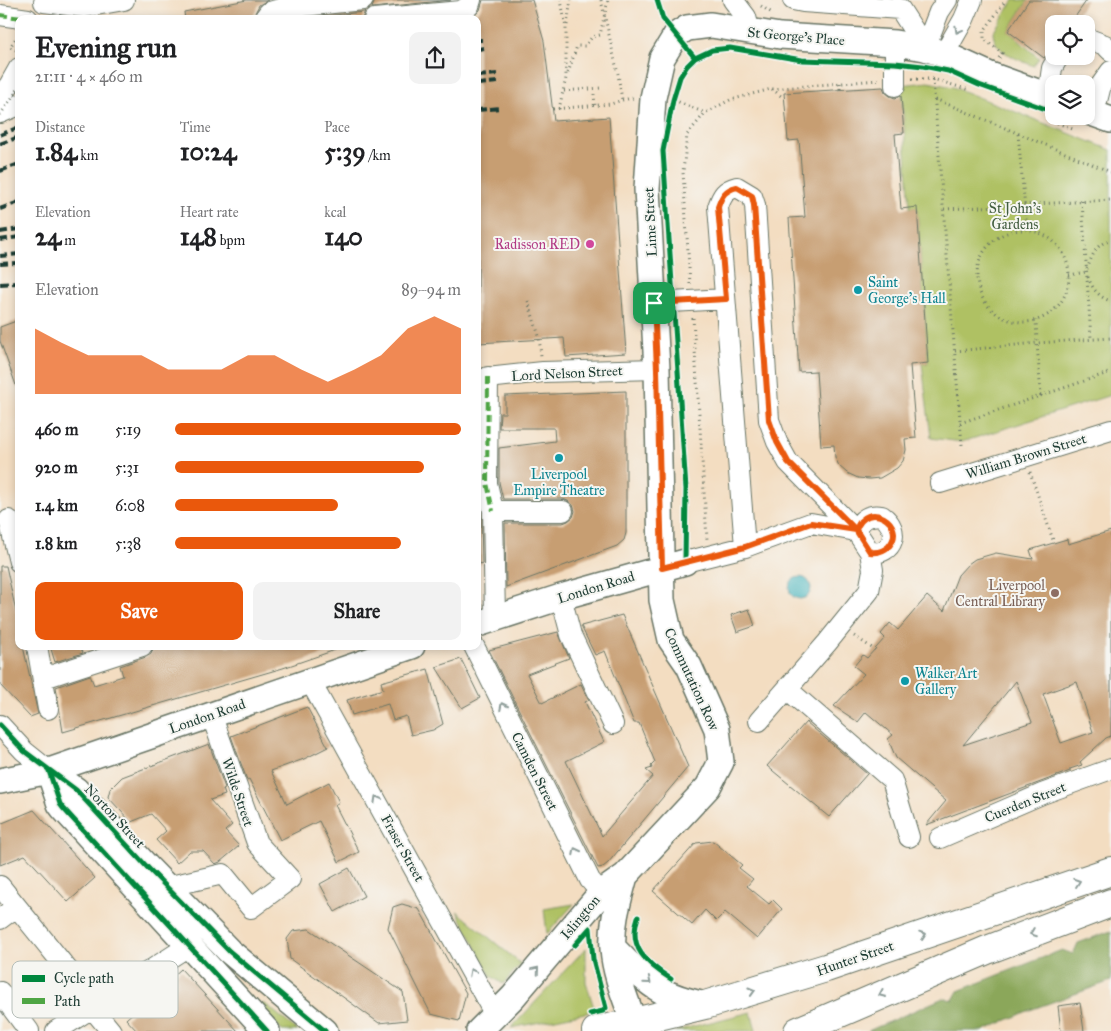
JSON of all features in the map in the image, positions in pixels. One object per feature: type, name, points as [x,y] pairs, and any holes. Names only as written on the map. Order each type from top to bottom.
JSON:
[{"type":"highway","name":"Hunter Street","points":[[596,1031],[635,1026],[826,968],[1111,871]]},
{"type":"highway","points":[[798,1031],[978,954],[1111,903]]},
{"type":"main road","name":"St George's Place","points":[[662,58],[676,35],[687,28],[711,26],[802,39],[895,43],[935,51],[990,75],[1045,95]]},
{"type":"main road","name":"Lime Street","points":[[662,58],[653,98],[647,189],[657,369],[662,568]]},
{"type":"main road","name":"London Road","points":[[486,621],[561,597],[686,562]]},
{"type":"main road","name":"Commutation Row","points":[[662,568],[662,600],[668,632],[671,640],[689,666],[717,730],[721,762],[708,787]]},
{"type":"main road","name":"London Road","points":[[0,781],[49,771],[397,650]]},
{"type":"main road","name":"Norton Street","points":[[49,771],[76,790],[166,887],[229,951],[325,1031]]},
{"type":"main road","points":[[49,771],[60,804],[267,1031]]},
{"type":"main road","name":"Islington","points":[[487,1023],[513,997],[601,892],[625,876],[708,787]]},
{"type":"main road","points":[[625,876],[614,923],[613,948],[617,973],[635,1026]]},
{"type":"main road","points":[[613,948],[656,988],[680,998],[705,1005]]},
{"type":"street","points":[[42,7],[85,7],[124,0]]},
{"type":"street","points":[[266,15],[268,12],[283,8],[363,0]]},
{"type":"street","points":[[418,15],[461,11],[469,6],[471,0]]},
{"type":"street","points":[[733,0],[746,17],[750,33]]},
{"type":"street","points":[[793,0],[803,2],[905,5],[935,51]]},
{"type":"street","points":[[935,51],[939,12],[947,0]]},
{"type":"street","points":[[935,51],[964,20],[972,0]]},
{"type":"street","points":[[0,15],[15,17]]},
{"type":"street","points":[[1095,41],[1105,45],[1111,51]]},
{"type":"street","points":[[895,43],[895,86]]},
{"type":"street","points":[[1097,115],[1101,85],[1111,71]]},
{"type":"street","points":[[0,97],[15,75]]},
{"type":"street","points":[[0,114],[15,107]]},
{"type":"street","points":[[745,547],[718,207],[722,195],[729,189],[737,187],[752,196],[754,205],[769,420],[777,442],[788,462],[856,530],[870,552],[873,570],[869,591],[759,721]]},
{"type":"street","points":[[654,303],[726,299]]},
{"type":"street","name":"Lord Nelson Street","points":[[483,378],[543,372],[657,369]]},
{"type":"street","points":[[483,378],[487,483],[493,510],[486,621]]},
{"type":"street","name":"William Brown Street","points":[[940,483],[1111,430]]},
{"type":"street","points":[[493,510],[563,510]]},
{"type":"street","points":[[856,530],[858,524],[870,516],[882,516],[892,525],[894,535],[891,544],[881,551],[870,552]]},
{"type":"street","points":[[9,520],[15,545]]},
{"type":"street","points":[[686,562],[745,547],[811,523],[856,530]]},
{"type":"street","points":[[561,597],[571,635],[613,724]]},
{"type":"street","points":[[38,650],[48,708]]},
{"type":"street","points":[[44,678],[130,650]]},
{"type":"street","name":"Camden Street","points":[[476,650],[590,880],[601,892]]},
{"type":"street","name":"Fraser Street","points":[[310,681],[487,1023]]},
{"type":"street","points":[[787,689],[892,780],[909,837]]},
{"type":"street","name":"Wilde Street","points":[[166,887],[223,874],[251,908],[290,879],[258,843],[252,831],[211,714]]},
{"type":"street","points":[[0,725],[24,750],[49,771]]},
{"type":"street","name":"Cuerden Street","points":[[940,838],[1042,794],[1111,769]]},
{"type":"street","points":[[0,886],[58,961]]},
{"type":"street","points":[[0,919],[16,907]]},
{"type":"street","points":[[159,961],[179,952],[186,942]]},
{"type":"street","points":[[0,992],[12,1008]]},
{"type":"street","points":[[19,1018],[29,1031]]},
{"type":"street","points":[[56,1031],[77,1018]]},
{"type":"street","points":[[102,1018],[112,1031]]},
{"type":"path","points":[[559,109],[566,78],[566,28],[561,0]]},
{"type":"path","points":[[566,28],[572,0]]},
{"type":"path","points":[[602,0],[622,100]]},
{"type":"path","points":[[566,78],[577,46],[585,46],[592,37],[600,35],[608,0]]},
{"type":"path","points":[[1002,53],[984,39],[984,31],[1006,0]]},
{"type":"path","points":[[15,40],[10,47],[15,50]]},
{"type":"path","points":[[933,79],[962,445]]},
{"type":"path","points":[[840,83],[840,89]]},
{"type":"path","points":[[796,86],[796,92]]},
{"type":"path","points":[[564,91],[602,88]]},
{"type":"path","points":[[772,89],[785,99]]},
{"type":"path","points":[[671,107],[675,92]]},
{"type":"path","points":[[0,114],[15,93]]},
{"type":"path","points":[[553,109],[594,106],[594,94]]},
{"type":"path","points":[[936,99],[1111,172]]},
{"type":"path","points":[[1018,134],[1027,230]]},
{"type":"path","points":[[944,210],[1111,200]]},
{"type":"path","points":[[1082,202],[1091,339]]},
{"type":"path","points":[[1027,230],[1040,233],[1056,245],[1067,262],[1069,275],[1067,290],[1060,303],[1050,313],[1036,320],[1022,322],[1007,319],[994,312],[984,301],[978,288],[977,273],[980,259],[988,246],[999,237],[1012,231],[1027,230]]},
{"type":"path","points":[[1111,241],[1102,244],[1096,249],[1086,272],[1094,289],[1105,299],[1111,301]]},
{"type":"path","points":[[1069,275],[1086,272]]},
{"type":"path","points":[[528,301],[539,336]]},
{"type":"path","points":[[1036,320],[1036,343],[1041,396]]},
{"type":"path","points":[[955,351],[1111,338]]},
{"type":"path","points":[[960,423],[1111,372]]},
{"type":"path","points":[[1024,457],[1054,543]]},
{"type":"path","points":[[840,626],[875,650]]},
{"type":"green space","points":[[1014,0],[1028,0],[1008,31],[1039,58],[1033,66],[1007,54],[997,45],[994,39],[993,32]]},
{"type":"green space","name":"St John's Gardens","points":[[928,82],[953,87],[1111,150],[1111,395],[962,442],[931,438],[922,364],[928,363],[917,208],[910,208],[901,85]]},
{"type":"green space","points":[[574,904],[547,934],[544,909]]},
{"type":"green space","points":[[457,911],[521,964],[503,984],[491,976]]},
{"type":"green space","points":[[1111,931],[1111,981],[1030,1010],[983,1031],[868,1031],[943,998],[953,1000],[958,991],[1062,950],[1073,954],[1078,943]]},
{"type":"green space","points":[[586,948],[586,982],[595,1011],[511,1028]]},
{"type":"green space","points":[[264,1003],[298,1031],[282,1031],[260,1007]]},
{"type":"green space","points":[[751,1012],[756,1031],[675,1031]]},
{"type":"water","points":[[800,577],[808,580],[811,588],[808,596],[800,599],[792,596],[789,588],[792,580]]},
{"type":"building","points":[[247,0],[268,0],[259,5],[254,15],[184,15],[184,12]]},
{"type":"building","points":[[375,0],[451,0],[372,8]]},
{"type":"building","points":[[483,0],[532,0],[544,41],[554,121],[609,117],[626,353],[566,357],[564,338],[481,343],[481,15],[475,15],[480,10]]},
{"type":"building","points":[[1029,0],[1087,0],[1076,15],[1045,15],[1044,58],[1008,31]]},
{"type":"building","points":[[364,12],[364,15],[334,15]]},
{"type":"building","name":"Saint George's Hall","points":[[883,87],[890,96],[895,98],[901,96],[904,133],[895,134],[901,209],[917,207],[928,363],[910,365],[916,438],[905,439],[906,450],[903,461],[897,468],[880,478],[869,479],[858,478],[847,473],[839,466],[835,457],[834,445],[821,446],[816,371],[799,372],[789,218],[805,217],[799,140],[788,141],[784,93]]},
{"type":"building","points":[[15,321],[15,382],[0,341],[0,327]]},
{"type":"building","name":"Liverpool Empire Theatre","points":[[626,391],[626,533],[624,540],[617,546],[506,587],[505,523],[563,523],[573,517],[575,511],[573,505],[563,499],[503,499],[499,482],[499,448],[555,441],[554,428],[499,428],[500,413],[505,413],[505,396]]},
{"type":"building","points":[[481,517],[482,564],[481,564]]},
{"type":"building","points":[[1111,531],[1111,736],[1106,738],[1080,762],[1082,765],[1070,769],[1070,771],[926,825],[946,801],[896,758],[888,739],[893,735],[866,712],[858,722],[834,706],[864,674],[854,666],[863,655],[867,658],[885,638],[881,634],[890,623],[898,630],[927,596],[944,611],[958,575],[975,559],[996,553],[1033,559],[1030,550],[1067,539],[1068,544]],"holes":[[[1016,681],[1032,722],[963,745]],[[1077,682],[1093,732],[1061,743],[1043,694]]]},
{"type":"building","points":[[0,566],[6,566],[15,607],[15,650],[24,650],[38,714],[30,717],[0,685]]},
{"type":"building","points":[[749,609],[755,626],[737,632],[731,615]]},
{"type":"building","points":[[622,615],[688,767],[608,863],[598,868],[489,650],[558,632],[569,658],[527,674],[542,703],[581,684],[589,700],[585,702],[604,742],[566,761],[602,836],[653,776],[646,770],[652,768],[651,766],[655,762],[639,723],[634,723],[605,651],[595,655],[581,626]]},
{"type":"building","points":[[51,650],[82,650],[83,653],[55,662]]},
{"type":"building","points":[[152,650],[335,650],[283,668],[63,732],[56,687],[90,675],[94,685],[123,676],[120,666],[151,654]]},
{"type":"building","points":[[461,659],[480,698],[462,708],[436,667]]},
{"type":"building","points":[[428,669],[443,724],[433,730],[411,735],[406,716],[393,720],[388,704],[352,715],[347,700],[383,689],[381,682]]},
{"type":"building","points":[[307,707],[328,747],[304,759],[271,771],[287,804],[329,782],[339,802],[335,805],[359,852],[339,862],[319,821],[280,840],[249,779],[247,780],[231,736]]},
{"type":"building","points":[[806,722],[867,774],[829,817],[767,766]]},
{"type":"building","points":[[209,744],[225,788],[223,789],[225,795],[210,800],[232,825],[225,831],[239,846],[215,864],[203,851],[190,851],[177,863],[156,840],[166,831],[151,814],[131,822],[108,797],[110,789],[122,777]]},
{"type":"building","points":[[34,810],[95,878],[68,902],[25,855],[0,865],[0,824]]},
{"type":"building","points":[[713,841],[742,865],[739,868],[753,879],[747,886],[769,904],[773,900],[782,909],[757,939],[725,912],[716,921],[705,910],[692,925],[653,891],[696,843]]},
{"type":"building","points":[[349,868],[364,896],[335,912],[320,884]]},
{"type":"building","points":[[402,904],[419,909],[466,993],[459,1021],[431,1014],[388,928],[393,907]]},
{"type":"building","points":[[309,929],[403,992],[407,1020],[379,1023],[290,959],[287,939],[293,931]]},
{"type":"building","points":[[181,969],[238,1031],[137,1031],[127,1018],[178,1018],[178,972]]},
{"type":"building","points":[[1080,1003],[1084,1031],[1061,1031],[1058,1006]]},
{"type":"railway","points":[[481,76],[497,74]]},
{"type":"railway","points":[[481,84],[498,82]]},
{"type":"railway","points":[[481,110],[501,108]]},
{"type":"railway","points":[[0,135],[15,129]]},
{"type":"railway","points":[[0,144],[15,138]]},
{"type":"railway","points":[[0,171],[15,165]]},
{"type":"railway","points":[[0,209],[15,203]]},
{"type":"railway","points":[[0,232],[15,230]]},
{"type":"railway","points":[[0,240],[15,238]]},
{"type":"railway","points":[[0,256],[15,254]]},
{"type":"railway","points":[[0,264],[15,263]]},
{"type":"railway","points":[[0,284],[15,283]]},
{"type":"marked path","points":[[0,15],[15,17]]},
{"type":"marked path","points":[[488,377],[487,483],[493,511]]},
{"type":"cycle path","points":[[657,0],[663,19],[695,58]]},
{"type":"cycle path","points":[[685,562],[686,489],[663,151],[673,100],[680,77],[687,66],[695,58],[712,50],[730,48],[802,60],[895,63],[923,66],[948,71],[979,85],[1045,109]]},
{"type":"cycle path","points":[[0,725],[24,751],[76,790],[148,868],[229,951],[325,1031]]},
{"type":"cycle path","points":[[49,771],[63,808],[267,1031]]},
{"type":"cycle path","points":[[638,917],[635,937],[641,954],[654,967],[671,979]]},
{"type":"cycle path","points":[[575,945],[590,928],[593,959],[606,1008],[603,1011],[590,1014]]},
{"type":"place","name":"Radisson RED","points":[[590,244]]},
{"type":"place","name":"Saint George's Hall","points":[[858,290]]},
{"type":"place","name":"Liverpool Empire Theatre","points":[[559,458]]},
{"type":"place","name":"Liverpool Central Library","points":[[1055,593]]},
{"type":"place","name":"Walker Art Gallery","points":[[905,681]]},
{"type":"route","points":[[654,303],[662,568],[745,547],[811,523],[856,530],[870,552],[886,549],[891,544],[894,535],[892,525],[888,520],[882,516],[870,516],[858,524],[856,530],[788,462],[777,442],[769,420],[752,196],[745,190],[737,187],[729,189],[722,195],[718,207],[726,299],[654,303]]}]
